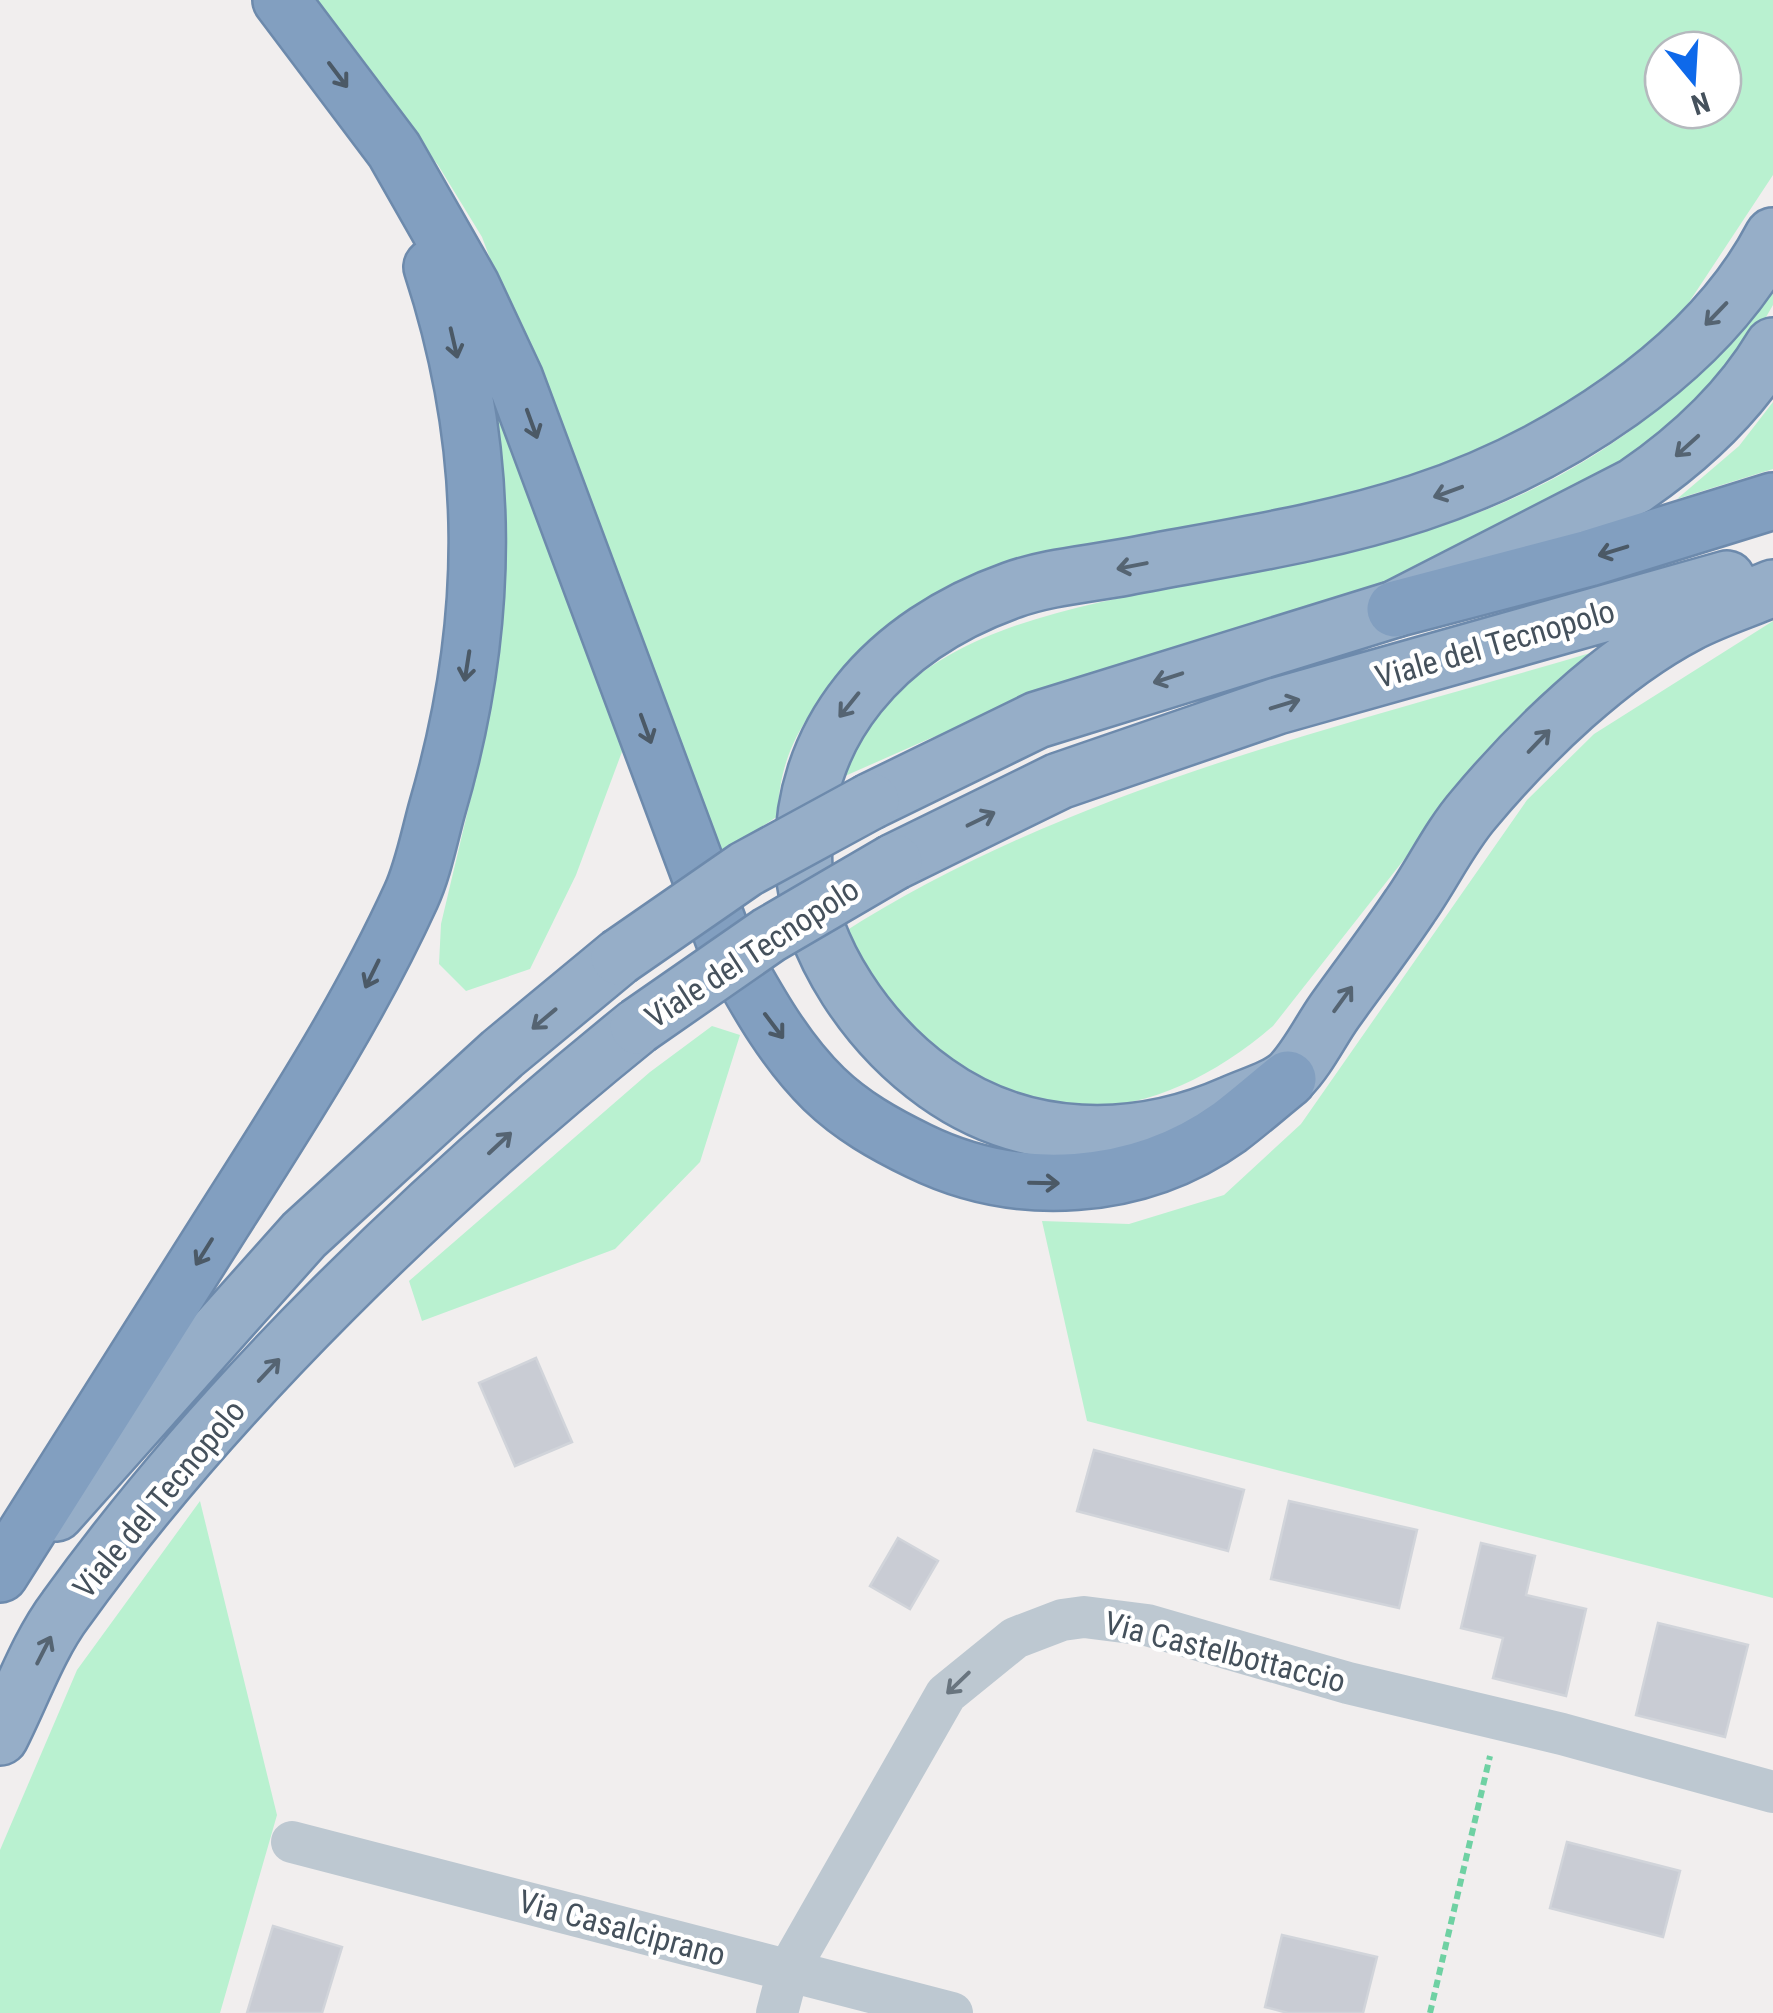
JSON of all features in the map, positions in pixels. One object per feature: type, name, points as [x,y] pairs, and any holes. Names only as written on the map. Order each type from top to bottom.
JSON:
[{"type":"highway","points":[[281,0],[394,150],[471,285],[515,379],[726,945],[767,1018],[821,1086],[882,1133],[947,1165],[1014,1182],[1078,1183],[1128,1172],[1226,1129],[1288,1079],[1472,812],[1576,702],[1686,624],[1773,588]]},
{"type":"highway","points":[[0,1575],[345,1029],[413,892],[454,751],[474,615],[478,476],[448,317],[394,150]]},
{"type":"highway","points":[[1288,1079],[1208,1114],[1122,1135],[1064,1133],[1016,1124],[966,1105],[921,1072],[858,1000],[829,957],[810,910],[804,868],[805,807],[816,763],[833,725],[864,687],[925,633],[968,607],[1003,593],[1336,526],[1417,503],[1519,461],[1638,387],[1735,295],[1773,236]]},
{"type":"highway","name":"Viale del Tecnopolo","points":[[0,1575],[304,1235],[502,1054],[619,957],[746,869],[871,800],[1038,720],[1395,609],[1635,486],[1671,461],[1738,397],[1773,346]]},
{"type":"highway","points":[[1395,609],[1589,558],[1773,501]]},
{"type":"highway","name":"Viale del Tecnopolo","points":[[0,1737],[63,1612],[188,1458],[346,1288],[536,1108],[638,1026],[768,935],[894,862],[1059,781],[1277,706],[1773,566]]},
{"type":"street","name":"Via Castelbottaccio","points":[[777,2013],[788,1971],[946,1694],[994,1652],[1037,1627],[1084,1617],[1147,1625],[1348,1683],[1499,1718],[1773,1792]]},
{"type":"street","name":"Via Casalciprano","points":[[292,1842],[952,2013]]},
{"type":"path","points":[[1430,2013],[1499,1718]]},
{"type":"green space","points":[[309,0],[1773,0],[1773,175],[1676,322],[1578,406],[1419,483],[852,662],[799,732],[784,771],[778,816],[715,857],[482,237],[438,165]]},
{"type":"green space","points":[[1773,275],[1773,305],[1755,336],[1667,442],[1434,566],[1082,680],[845,776],[867,729],[885,704],[916,677],[986,637],[1063,611],[1387,542],[1505,502],[1556,477],[1629,432],[1673,396],[1714,352]]},
{"type":"green space","points":[[489,358],[626,741],[576,875],[530,969],[466,991],[439,964],[441,924],[485,738],[500,608]]},
{"type":"green space","points":[[1773,402],[1773,469],[1677,499],[1739,446]]},
{"type":"green space","points":[[1773,621],[1773,1598],[1087,1421],[1042,1221],[1129,1224],[1224,1195],[1301,1124],[1527,800],[1594,734]]},
{"type":"green space","points":[[1597,651],[1473,772],[1273,1026],[1203,1075],[1165,1092],[1126,1103],[1087,1107],[1047,1104],[1006,1093],[939,1058],[915,1040],[841,934],[928,883],[1113,800],[1306,735]]},
{"type":"green space","points":[[712,1026],[740,1035],[700,1162],[615,1249],[422,1321],[409,1281],[650,1072]]},
{"type":"green space","points":[[200,1501],[277,1815],[220,2013],[0,2013],[0,1850],[77,1670]]},
{"type":"building","points":[[536,1358],[572,1442],[515,1466],[479,1383]]},
{"type":"building","points":[[1094,1450],[1244,1490],[1228,1551],[1077,1511]]},
{"type":"building","points":[[1289,1501],[1417,1530],[1399,1608],[1271,1579]]},
{"type":"building","points":[[898,1538],[938,1561],[910,1609],[870,1586]]},
{"type":"building","points":[[1481,1543],[1535,1556],[1526,1595],[1586,1609],[1566,1696],[1493,1678],[1503,1638],[1461,1628]]},
{"type":"building","points":[[1658,1623],[1748,1645],[1725,1737],[1636,1715]]},
{"type":"building","points":[[1567,1842],[1680,1871],[1663,1937],[1550,1908]]},
{"type":"building","points":[[273,1926],[342,1947],[322,2013],[247,2013]]},
{"type":"building","points":[[1282,1935],[1377,1957],[1363,2013],[1288,2013],[1265,2007]]}]
